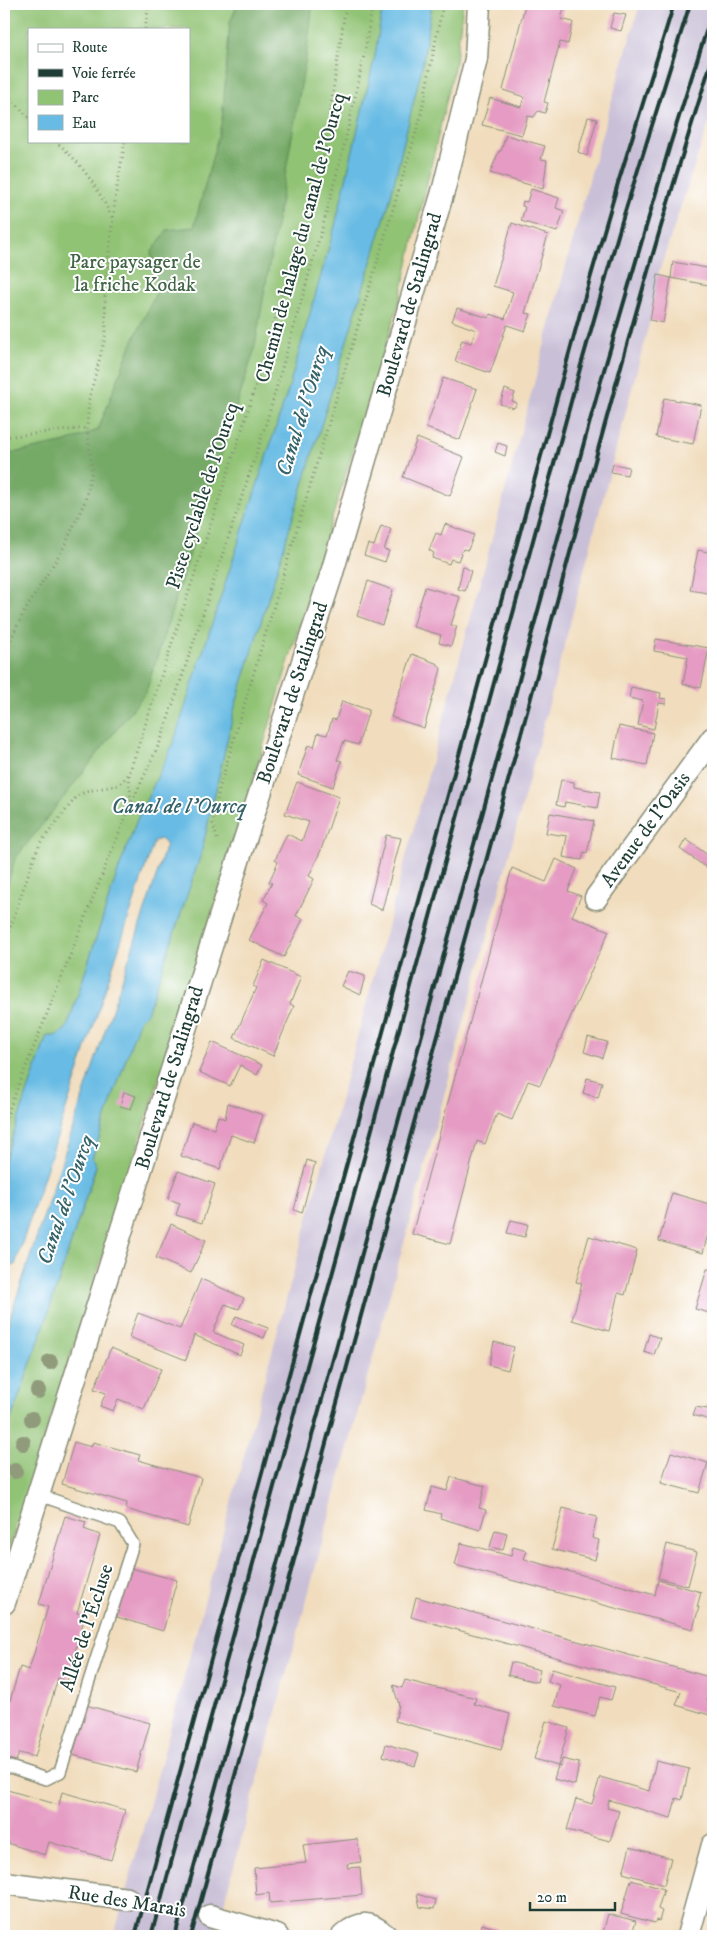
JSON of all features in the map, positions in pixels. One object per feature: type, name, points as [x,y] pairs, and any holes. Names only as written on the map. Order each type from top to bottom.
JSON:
[{"type":"street","name":"Boulevard de Stalingrad","points":[[4,1603],[331,576],[444,188],[476,59],[479,4]]},
{"type":"street","name":"Avenue de l'Oasis","points":[[596,898],[713,738]]},
{"type":"street","points":[[688,1936],[713,1845]]},
{"type":"street","name":"Rue des Marais","points":[[4,1883],[127,1899]]},
{"type":"street","name":"Rue des Marais","points":[[210,1916],[277,1936]]},
{"type":"street","points":[[343,1936],[350,1930],[364,1924],[376,1926],[386,1936]]},
{"type":"lane","name":"Allée de l'Écluse","points":[[4,1765],[46,1779],[60,1772],[133,1544],[120,1523],[39,1495]]},
{"type":"path","points":[[145,28],[149,4]]},
{"type":"path","name":"Piste cyclable de l'Ourcq","points":[[129,774],[246,418],[322,158],[346,4]]},
{"type":"path","name":"Chemin de halage du canal de l'Ourcq","points":[[4,1122],[131,804],[161,740],[266,424],[345,142],[366,46],[372,4]]},
{"type":"path","points":[[238,864],[219,847],[213,824],[219,789],[420,119],[443,4]]},
{"type":"path","points":[[4,91],[28,117]]},
{"type":"path","points":[[56,142],[82,166],[101,194],[113,220]]},
{"type":"path","points":[[4,652],[23,614],[65,545],[86,500],[92,470],[87,428],[89,399],[106,334],[106,292],[113,220],[125,142]]},
{"type":"path","points":[[4,437],[87,428]]},
{"type":"path","points":[[129,774],[131,804]]},
{"type":"path","points":[[4,946],[33,860],[41,842],[77,796],[87,791],[119,785],[129,774]]},
{"type":"path","name":"Rue des Marais","points":[[127,1899],[210,1916]]},
{"type":"shaded area","points":[[640,4],[713,4],[713,110],[658,275],[651,316],[493,916],[215,1936],[114,1936],[598,147]]},
{"type":"green space","name":"Parc paysager de la friche Kodak","points":[[4,4],[383,4],[375,56],[335,226],[289,387],[173,745],[137,820],[116,877],[68,1025],[59,1034],[47,1036],[4,1161]]},
{"type":"green space","name":"Parc paysager de la friche Kodak","points":[[238,4],[313,4],[306,57],[254,351],[146,692],[15,859],[4,897],[4,455],[66,442],[98,430],[131,345],[157,291],[151,253],[167,230],[194,227],[222,121],[230,22]]},
{"type":"green space","points":[[432,4],[463,4],[456,60],[399,302],[230,857],[4,1564],[4,1438],[41,1335],[96,1167],[92,1158],[140,1017],[147,1013],[201,854],[234,710],[389,203],[422,67]]},
{"type":"water","name":"Canal de l'Ourcq","points":[[383,4],[432,4],[422,67],[389,203],[234,710],[201,854],[147,1013],[140,1018],[92,1158],[96,1166],[41,1335],[4,1438],[4,1329],[7,1326],[157,874],[166,844],[161,839],[154,841],[15,1265],[12,1265],[4,1288],[4,1161],[47,1036],[59,1034],[68,1025],[116,877],[137,820],[173,744],[289,387],[335,226],[375,56]]},
{"type":"building","points":[[522,4],[565,4],[561,19],[573,22],[568,44],[560,42],[544,102],[548,103],[545,113],[538,111],[534,117],[528,116],[522,135],[482,125],[490,98],[521,107],[524,97],[503,90],[525,5]]},
{"type":"building","points":[[614,13],[626,15],[621,31],[610,28]]},
{"type":"building","points":[[588,117],[597,119],[587,156],[578,152]]},
{"type":"building","points":[[506,135],[545,146],[541,159],[547,160],[543,189],[490,173],[499,151],[501,151]]},
{"type":"building","points":[[531,189],[559,198],[556,208],[564,211],[557,232],[521,221],[525,207],[522,206],[523,201],[527,202]]},
{"type":"building","points":[[512,223],[548,235],[525,313],[531,314],[525,331],[507,325],[490,373],[455,361],[462,340],[471,343],[476,330],[452,321],[457,308],[489,318],[490,314],[505,319],[513,292],[493,286]]},
{"type":"building","points":[[673,262],[713,269],[713,286],[671,278]]},
{"type":"building","points":[[658,275],[671,278],[663,323],[650,320]]},
{"type":"building","points":[[443,378],[477,389],[460,440],[426,428]]},
{"type":"building","points":[[505,389],[515,393],[512,401],[517,403],[514,408],[500,404]]},
{"type":"building","points":[[664,398],[701,405],[693,444],[656,437]]},
{"type":"building","points":[[417,438],[464,457],[450,496],[403,477]]},
{"type":"building","points":[[498,443],[507,446],[505,456],[495,452]]},
{"type":"building","points":[[613,464],[629,467],[627,475],[611,472]]},
{"type":"building","points":[[445,524],[474,535],[468,550],[463,549],[458,561],[451,559],[449,564],[432,558],[434,553],[429,550],[436,533],[441,535]]},
{"type":"building","points":[[381,526],[391,529],[384,550],[389,551],[385,562],[364,555],[368,544],[374,546]]},
{"type":"building","points":[[698,550],[713,553],[713,594],[690,590]]},
{"type":"building","points":[[463,566],[471,571],[465,591],[458,589]]},
{"type":"building","points":[[368,581],[393,590],[382,625],[357,616]]},
{"type":"building","points":[[425,587],[460,597],[451,625],[457,626],[451,646],[439,643],[441,635],[413,627]]},
{"type":"building","points":[[656,639],[709,648],[701,688],[683,684],[688,657],[654,651]]},
{"type":"building","points":[[412,654],[438,664],[441,669],[424,728],[391,717]]},
{"type":"building","points":[[631,687],[661,693],[660,698],[666,699],[666,704],[659,703],[654,729],[638,725],[643,701],[629,698]]},
{"type":"building","points":[[342,701],[369,710],[358,745],[344,741],[337,760],[342,761],[333,787],[298,775],[308,745],[314,747],[318,733],[327,735],[332,719],[336,720]]},
{"type":"building","points":[[619,726],[653,733],[647,765],[613,758]]},
{"type":"building","points":[[561,780],[574,782],[574,787],[600,792],[597,808],[565,802],[564,807],[556,805]]},
{"type":"building","points":[[297,782],[339,797],[321,850],[309,876],[314,879],[296,916],[303,919],[284,957],[249,940],[268,903],[263,900],[272,883],[269,882],[278,862],[275,860],[287,834],[302,841],[309,822],[285,814]]},
{"type":"building","points":[[550,813],[594,821],[587,853],[584,852],[582,860],[563,857],[567,836],[546,833]]},
{"type":"building","points":[[386,835],[401,838],[382,910],[369,904]]},
{"type":"building","points":[[686,839],[713,859],[707,868],[680,849]]},
{"type":"building","points":[[556,859],[577,869],[568,891],[581,896],[572,916],[609,931],[540,1085],[528,1081],[512,1120],[497,1114],[485,1144],[477,1141],[450,1244],[412,1234],[512,868],[546,882]]},
{"type":"building","points":[[264,960],[301,977],[290,1004],[294,1006],[273,1056],[234,1038],[256,988],[253,986]]},
{"type":"building","points":[[348,971],[365,976],[360,995],[341,986]]},
{"type":"building","points":[[588,1037],[607,1042],[602,1058],[584,1052]]},
{"type":"building","points":[[212,1042],[262,1065],[257,1075],[240,1065],[230,1086],[199,1072]]},
{"type":"building","points":[[587,1078],[602,1082],[598,1098],[583,1093]]},
{"type":"building","points":[[124,1092],[136,1096],[131,1109],[120,1106]]},
{"type":"building","points":[[228,1103],[263,1115],[254,1143],[231,1135],[220,1169],[181,1156],[192,1122],[214,1129],[218,1116],[225,1119]]},
{"type":"building","points":[[307,1160],[315,1163],[302,1213],[294,1210]]},
{"type":"building","points":[[178,1171],[215,1184],[202,1223],[176,1215],[180,1203],[168,1199]]},
{"type":"building","points":[[672,1193],[713,1205],[713,1215],[703,1253],[659,1241]]},
{"type":"building","points":[[511,1220],[528,1224],[525,1237],[507,1233]]},
{"type":"building","points":[[171,1224],[206,1240],[191,1273],[156,1258]]},
{"type":"building","points":[[589,1236],[637,1250],[625,1295],[618,1293],[609,1331],[572,1320],[582,1283],[576,1282]]},
{"type":"building","points":[[707,1269],[713,1270],[713,1314],[695,1309]]},
{"type":"building","points":[[201,1279],[244,1298],[239,1309],[225,1304],[213,1332],[244,1345],[240,1355],[194,1335],[186,1360],[129,1337],[138,1313],[180,1329]]},
{"type":"building","points":[[236,1316],[268,1328],[264,1338],[232,1325]]},
{"type":"building","points":[[649,1334],[660,1338],[654,1355],[644,1352]]},
{"type":"building","points":[[494,1342],[514,1347],[508,1370],[489,1365]]},
{"type":"building","points":[[111,1348],[161,1369],[144,1409],[118,1399],[113,1411],[100,1406],[106,1393],[94,1389]]},
{"type":"building","points":[[713,1389],[713,1421],[693,1415],[696,1407],[707,1409]]},
{"type":"building","points":[[74,1442],[91,1447],[93,1442],[140,1455],[138,1460],[201,1478],[188,1527],[126,1509],[127,1503],[62,1484]]},
{"type":"building","points":[[671,1452],[708,1463],[699,1493],[661,1483]]},
{"type":"building","points":[[451,1477],[485,1486],[479,1508],[486,1510],[480,1530],[440,1518],[441,1514],[426,1510],[432,1487],[447,1491]]},
{"type":"building","points":[[563,1508],[597,1517],[592,1538],[599,1540],[595,1560],[552,1549]]},
{"type":"building","points":[[65,1516],[86,1522],[84,1529],[100,1535],[77,1613],[85,1616],[67,1681],[58,1678],[35,1757],[19,1753],[16,1761],[4,1758],[4,1721],[20,1667],[29,1670],[48,1607],[39,1604]]},
{"type":"building","points":[[495,1530],[507,1533],[503,1550],[490,1547]]},
{"type":"building","points":[[461,1543],[511,1556],[513,1547],[527,1551],[524,1559],[655,1595],[658,1580],[701,1592],[693,1629],[455,1565]]},
{"type":"building","points":[[667,1544],[697,1552],[688,1586],[658,1578]]},
{"type":"building","points":[[130,1568],[177,1580],[163,1631],[117,1617]]},
{"type":"building","points":[[416,1597],[713,1678],[707,1700],[713,1702],[713,1716],[676,1705],[681,1692],[411,1617]]},
{"type":"building","points":[[511,1662],[540,1670],[537,1682],[508,1675]]},
{"type":"building","points":[[552,1669],[615,1687],[611,1700],[600,1697],[595,1716],[554,1706],[560,1685],[548,1681]]},
{"type":"building","points":[[405,1680],[476,1698],[474,1704],[510,1714],[501,1750],[395,1721],[399,1705],[393,1685],[402,1688]]},
{"type":"building","points":[[86,1705],[150,1723],[136,1772],[73,1755]]},
{"type":"building","points":[[546,1721],[569,1728],[558,1766],[534,1759]]},
{"type":"building","points":[[386,1744],[419,1754],[415,1766],[383,1756]]},
{"type":"building","points":[[562,1759],[579,1763],[575,1785],[554,1779],[558,1766],[560,1767]]},
{"type":"building","points":[[656,1761],[689,1769],[682,1800],[676,1798],[671,1818],[609,1800],[607,1808],[619,1811],[610,1841],[567,1830],[576,1799],[592,1804],[600,1777],[649,1791]]},
{"type":"building","points":[[4,1789],[59,1805],[62,1792],[125,1810],[111,1860],[49,1842],[45,1855],[4,1842]]},
{"type":"building","points":[[357,1839],[361,1862],[347,1864],[348,1868],[360,1867],[362,1895],[270,1903],[269,1893],[256,1895],[254,1868],[306,1863],[303,1845]]},
{"type":"building","points":[[630,1847],[671,1858],[664,1885],[623,1873]]},
{"type":"building","points":[[631,1880],[664,1889],[658,1909],[662,1911],[659,1921],[656,1920],[655,1923],[621,1914]]},
{"type":"building","points":[[417,1894],[436,1900],[434,1909],[420,1907]]},
{"type":"building","points":[[608,1914],[636,1921],[631,1936],[602,1936]]},
{"type":"building","points":[[482,1924],[498,1929],[496,1936],[478,1936]]},
{"type":"railway","points":[[135,1936],[581,310],[618,183],[674,4]]},
{"type":"railway","points":[[151,1936],[581,365],[622,221],[690,4]]},
{"type":"railway","points":[[175,1936],[602,377],[670,145],[713,10]]},
{"type":"railway","points":[[191,1936],[608,414],[658,235],[713,57]]}]
